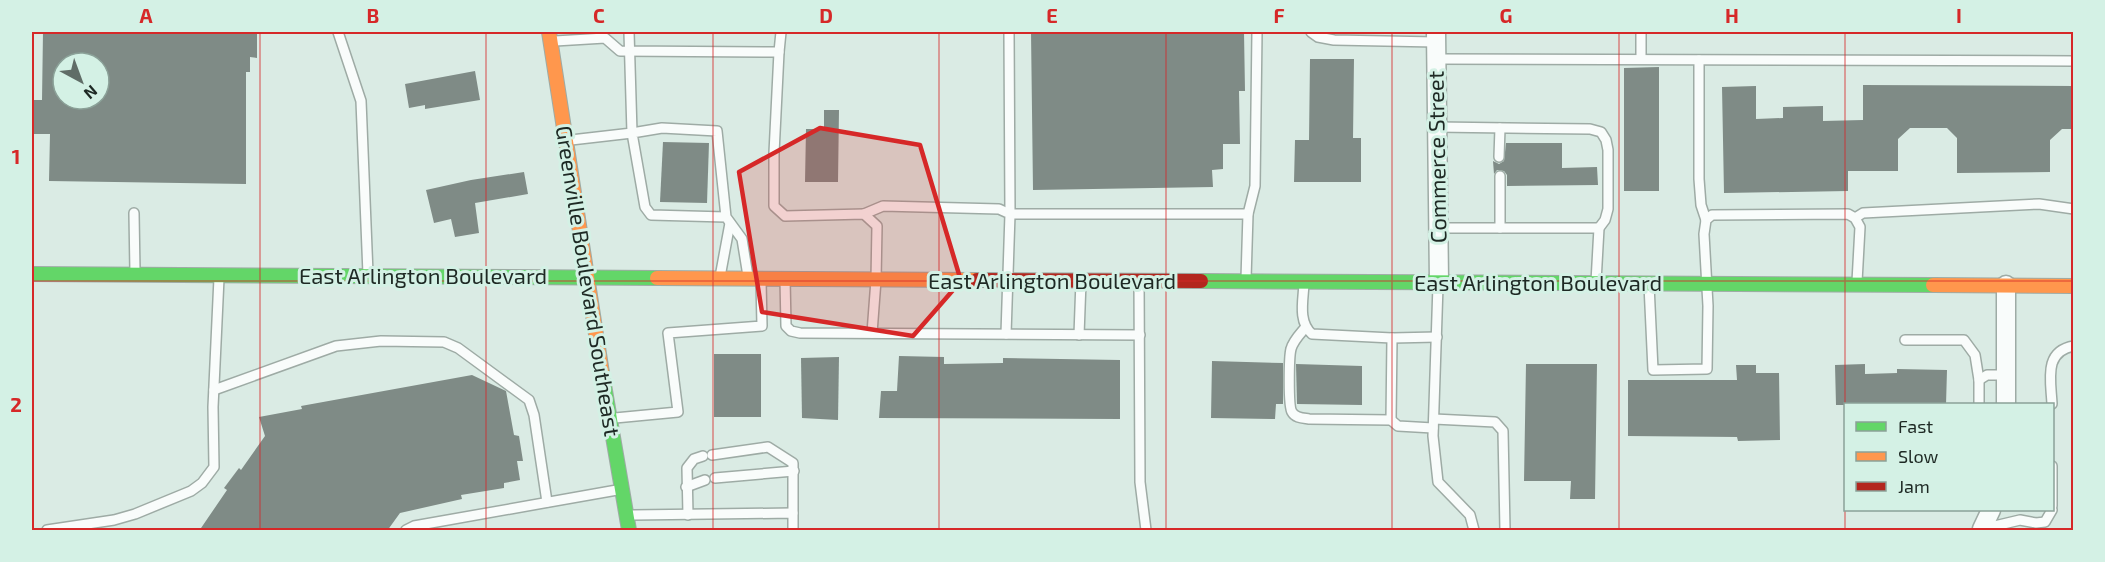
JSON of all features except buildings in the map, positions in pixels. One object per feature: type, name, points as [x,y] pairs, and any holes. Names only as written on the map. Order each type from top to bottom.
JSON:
[{"type":"main road","name":"Greenville Boulevard Southeast","points":[[550,36],[586,278],[629,531]]},
{"type":"main road","name":"East Arlington Boulevard","points":[[32,274],[2073,286]]},
{"type":"street","name":"Commerce Street","points":[[1436,44],[1438,282]]},
{"type":"street","points":[[2006,285],[2006,403]]},
{"type":"street","points":[[1982,528],[1990,511]]},
{"type":"lane","points":[[338,32],[361,100],[368,276]]},
{"type":"lane","points":[[609,419],[678,412],[668,333],[762,326],[755,279],[742,239],[728,220],[651,215],[645,207],[632,133],[629,32]]},
{"type":"lane","points":[[781,32],[774,153],[774,206],[785,216],[864,214],[883,206],[999,209],[1010,214],[1248,214]]},
{"type":"lane","points":[[1006,334],[1010,214],[1009,32]]},
{"type":"lane","points":[[1246,282],[1248,214],[1256,186],[1257,32]]},
{"type":"lane","points":[[1311,32],[1318,37],[1334,40],[1436,44],[1641,59],[2073,61]]},
{"type":"lane","points":[[1641,32],[1641,59]]},
{"type":"lane","points":[[550,36],[605,38],[620,51],[779,52]]},
{"type":"lane","points":[[1649,283],[1653,370],[1707,369],[1707,284],[1704,234],[1706,220],[1701,205],[1699,179],[1699,60]]},
{"type":"lane","points":[[1437,127],[1590,129],[1601,132],[1608,150],[1608,209],[1605,220],[1599,228],[1596,283]]},
{"type":"lane","points":[[566,141],[662,128],[717,131],[728,220],[720,278]]},
{"type":"lane","points":[[1499,157],[1500,128]]},
{"type":"lane","points":[[1500,176],[1500,228]]},
{"type":"lane","points":[[1855,218],[1863,213],[2039,204],[2073,209]]},
{"type":"lane","points":[[134,213],[135,274]]},
{"type":"lane","points":[[864,214],[877,226],[872,333]]},
{"type":"lane","points":[[1706,220],[1712,215],[1848,214],[1855,218],[1860,227],[1857,285]]},
{"type":"lane","points":[[1438,228],[1599,228]]},
{"type":"lane","points":[[47,531],[114,520],[135,514],[191,491],[202,483],[214,467],[214,390],[220,275]]},
{"type":"lane","points":[[785,279],[786,326],[791,331],[800,333],[1140,335]]},
{"type":"lane","points":[[1079,335],[1081,281]]},
{"type":"lane","points":[[1140,281],[1140,482],[1146,531]]},
{"type":"lane","points":[[1304,282],[1303,320],[1305,328],[1312,334],[1392,338],[1437,336]]},
{"type":"lane","points":[[1438,282],[1433,424],[1438,482],[1470,514],[1474,531]]},
{"type":"lane","points":[[1305,328],[1291,349],[1290,401],[1292,412],[1298,417],[1391,420],[1398,426],[1495,423],[1503,431],[1505,531]]},
{"type":"lane","points":[[1391,420],[1392,338]]},
{"type":"lane","points":[[1905,340],[1964,340],[1976,355],[1980,380],[1979,403]]},
{"type":"lane","points":[[214,390],[336,346],[381,341],[444,342],[459,348],[529,400],[534,415],[547,502]]},
{"type":"lane","points":[[2052,403],[2050,364],[2055,355],[2064,348],[2073,346]]},
{"type":"lane","points":[[1980,380],[1987,375],[2006,375]]},
{"type":"lane","points":[[688,515],[687,468],[694,459],[768,447],[793,463],[793,531]]},
{"type":"lane","points":[[716,478],[794,471]]},
{"type":"lane","points":[[686,487],[705,480]]},
{"type":"lane","points":[[406,531],[414,526],[622,489]]},
{"type":"lane","points":[[1982,528],[2020,520],[2045,522],[2050,511]]},
{"type":"lane","points":[[626,515],[793,513]]},
{"type":"highlighted area","points":[[820,128],[920,145],[961,281],[913,336],[762,312],[739,172]]},
{"type":"traffic: fast","points":[[32,274],[657,278]]},
{"type":"traffic: fast","points":[[1201,281],[1933,285]]},
{"type":"traffic: fast","points":[[602,373],[629,530]]},
{"type":"traffic: slow","points":[[549,32],[602,373]]},
{"type":"traffic: slow","points":[[657,278],[977,280]]},
{"type":"traffic: slow","points":[[1933,285],[2074,286]]},
{"type":"traffic: jam","points":[[977,280],[1201,281]]}]
